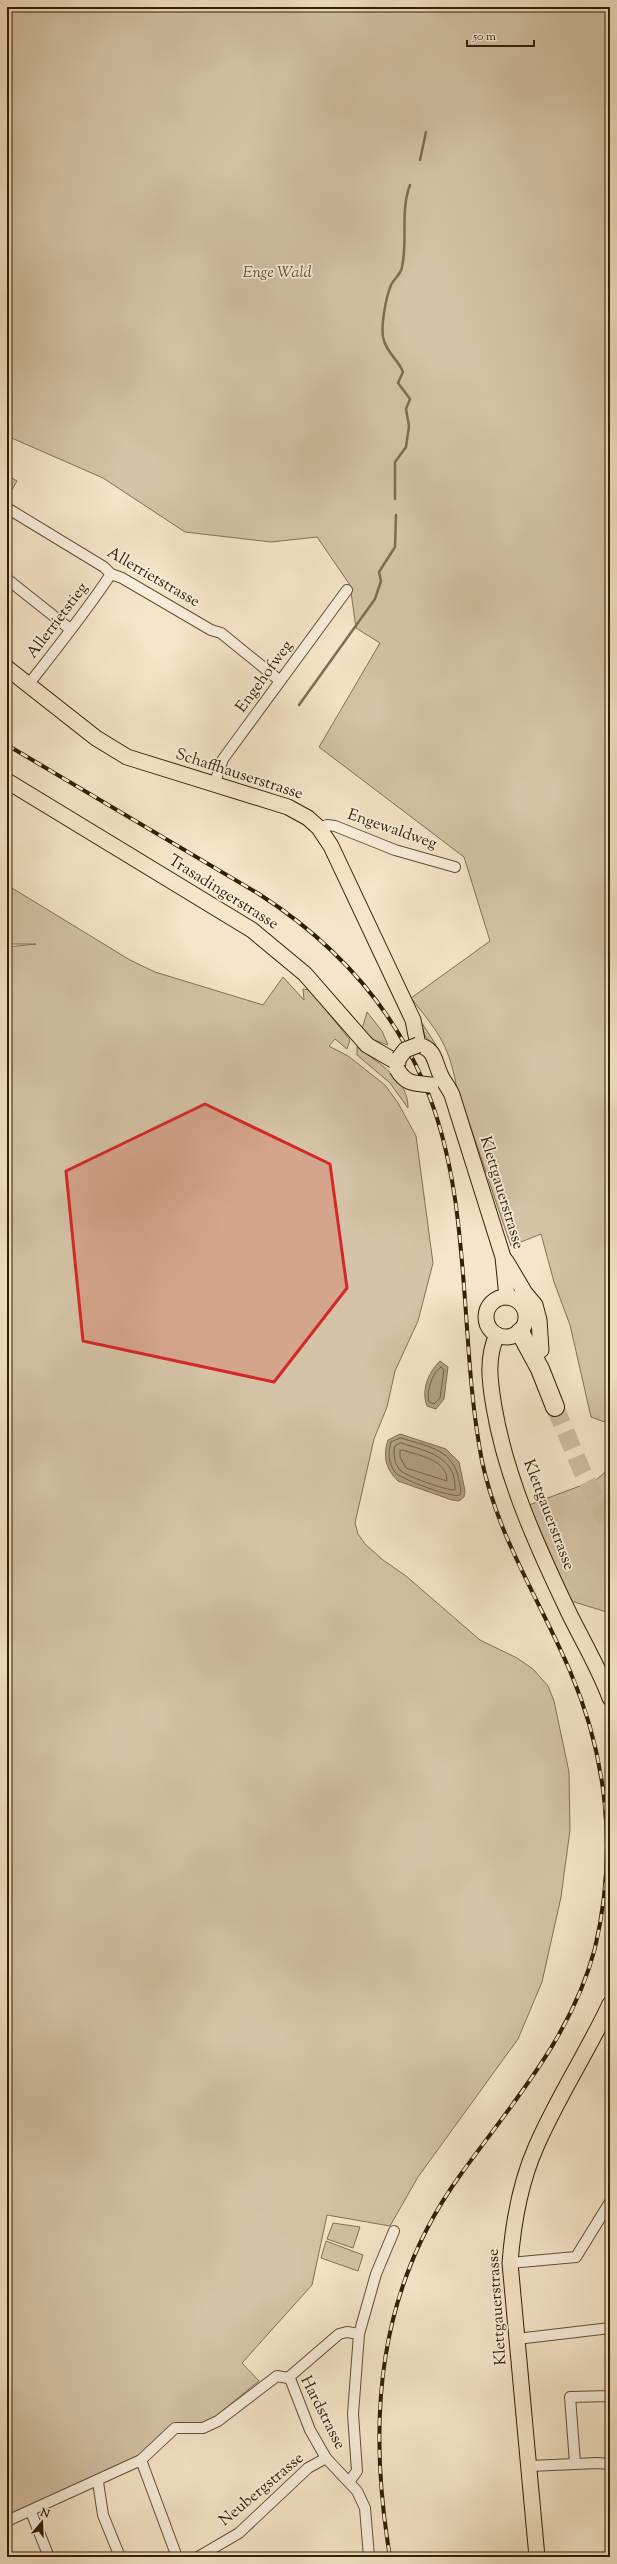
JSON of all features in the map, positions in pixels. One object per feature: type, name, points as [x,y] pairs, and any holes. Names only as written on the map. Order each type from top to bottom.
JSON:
[{"type":"highway","points":[[520,1332],[540,1369],[555,1407]]},
{"type":"highway","points":[[540,1369],[541,1350]]},
{"type":"main road","name":"Schaffhauserstrasse","points":[[7,668],[114,750],[145,764],[288,807],[308,818],[319,828],[340,863],[415,1026],[422,1046]]},
{"type":"main road","name":"Trasadingerstrasse","points":[[7,782],[252,930],[305,974],[367,1045],[398,1063],[402,1079],[412,1084],[432,1085]]},
{"type":"main road","points":[[398,1063],[405,1050],[422,1046]]},
{"type":"main road","name":"Klettgauerstrasse","points":[[422,1046],[435,1057],[439,1070],[452,1095],[503,1257],[507,1297]]},
{"type":"main road","name":"Klettgauerstrasse","points":[[432,1085],[448,1098],[461,1125]]},
{"type":"main road","points":[[503,1257],[525,1294],[535,1305],[539,1320],[541,1350]]},
{"type":"main road","points":[[507,1297],[515,1299],[524,1308],[526,1321],[520,1332],[509,1338],[497,1335],[488,1326],[486,1314],[491,1303],[507,1297]]},
{"type":"main road","name":"Klettgauerstrasse","points":[[497,1335],[490,1359],[491,1378],[496,1417],[507,1462],[528,1522],[548,1569],[601,1675],[610,1698]]},
{"type":"main road","name":"Klettgauerstrasse","points":[[537,2557],[530,2466],[510,2263],[517,2209],[532,2156],[551,2116],[610,2004]]},
{"type":"street","name":"Allerrietstrasse","points":[[7,508],[104,567],[111,574],[122,578],[211,630],[221,633],[279,680]]},
{"type":"street","name":"Allerrietstieg","points":[[28,685],[70,629],[80,621],[111,574]]},
{"type":"street","points":[[7,579],[70,629]]},
{"type":"street","name":"Engehofweg","points":[[214,785],[223,759],[279,680],[287,672],[347,590]]},
{"type":"street","name":"Engewaldweg","points":[[319,828],[327,825],[335,826],[395,850],[455,867]]},
{"type":"street","points":[[510,2263],[576,2257],[610,2202]]},
{"type":"street","points":[[349,2482],[357,2471],[353,2414],[359,2334],[376,2274],[394,2231]]},
{"type":"street","points":[[517,2339],[610,2328]]},
{"type":"street","points":[[288,2378],[339,2334],[347,2332],[359,2334]]},
{"type":"street","name":"Hardstrasse","points":[[7,2521],[98,2482],[141,2460],[175,2428],[203,2428],[218,2421],[269,2380],[277,2376],[288,2378],[326,2458],[357,2491],[365,2508],[368,2557]]},
{"type":"street","points":[[575,2463],[570,2397],[610,2396]]},
{"type":"street","name":"Neubergstrasse","points":[[198,2557],[239,2533],[308,2468],[326,2458]]},
{"type":"street","points":[[141,2460],[177,2557]]},
{"type":"street","points":[[530,2466],[575,2463],[610,2464]]},
{"type":"street","points":[[98,2482],[103,2515],[120,2557]]},
{"type":"street","points":[[31,2512],[49,2557]]},
{"type":"highlighted area","points":[[205,1104],[330,1164],[347,1288],[274,1382],[83,1341],[66,1171]]},
{"type":"green space","name":"Enge Wald","points":[[7,7],[610,7],[610,1424],[591,1417],[570,1325],[554,1282],[541,1234],[511,1246],[456,1084],[445,1047],[434,1028],[411,998],[490,941],[464,857],[319,747],[380,643],[356,628],[350,585],[317,537],[271,542],[185,532],[103,478],[7,436]]},
{"type":"green space","points":[[7,475],[17,481],[9,495],[7,494]]},
{"type":"green space","points":[[7,885],[130,960],[155,972],[263,1005],[283,977],[304,1000],[303,989],[310,990],[350,1040],[347,1049],[335,1039],[329,1046],[348,1056],[385,1085],[398,1103],[416,1136],[433,1263],[418,1321],[395,1371],[387,1407],[374,1439],[355,1523],[358,1534],[365,1544],[383,1560],[406,1576],[480,1640],[517,1658],[533,1669],[548,1686],[554,1701],[569,1772],[570,1830],[561,1897],[542,1982],[518,2039],[418,2177],[390,2226],[327,2215],[312,2285],[242,2363],[259,2381],[206,2424],[168,2433],[139,2458],[7,2517],[7,947],[36,944],[7,944]]},
{"type":"green space","points":[[367,1012],[382,1031],[388,1045],[374,1040],[362,1029]]},
{"type":"green space","points":[[420,1020],[436,1045],[434,1047],[425,1036]]},
{"type":"green space","points":[[357,1047],[398,1080],[407,1098],[408,1108],[390,1083],[357,1055]]},
{"type":"green space","points":[[610,1468],[610,1613],[571,1601],[529,1505],[596,1480]]},
{"type":"green space","points":[[333,2223],[360,2227],[353,2248],[327,2239]]},
{"type":"green space","points":[[326,2241],[363,2255],[358,2271],[321,2258]]},
{"type":"water","points":[[440,1361],[448,1367],[444,1399],[436,1409],[427,1406],[425,1400],[425,1388],[429,1376]]},
{"type":"water","points":[[400,1434],[446,1449],[459,1462],[465,1491],[464,1497],[459,1501],[452,1500],[398,1481],[390,1471],[386,1462],[386,1446],[388,1440]]},
{"type":"waterway","points":[[420,160],[426,132]]},
{"type":"waterway","points":[[395,499],[395,462],[406,447],[409,426],[406,409],[410,399],[398,383],[403,372],[401,367],[389,352],[385,343],[383,337],[383,325],[384,311],[389,290],[400,272],[404,257],[405,205],[410,185]]},
{"type":"waterway","points":[[299,705],[375,599],[381,581],[379,572],[395,547],[396,515]]},
{"type":"tunnel","points":[[555,1407],[583,1473],[610,1526]]},
{"type":"railway","points":[[7,745],[259,894],[286,912],[334,953],[356,976],[376,1000],[394,1026],[424,1083],[440,1128],[451,1174],[463,1269],[475,1414],[482,1461],[489,1489],[509,1542],[570,1671],[583,1704],[593,1738],[605,1807],[607,1842],[606,1877],[602,1913],[595,1948],[585,1980],[572,2010],[539,2067],[461,2174],[433,2218],[411,2263],[396,2310],[385,2357],[380,2406],[380,2456],[383,2506],[390,2557]]}]
